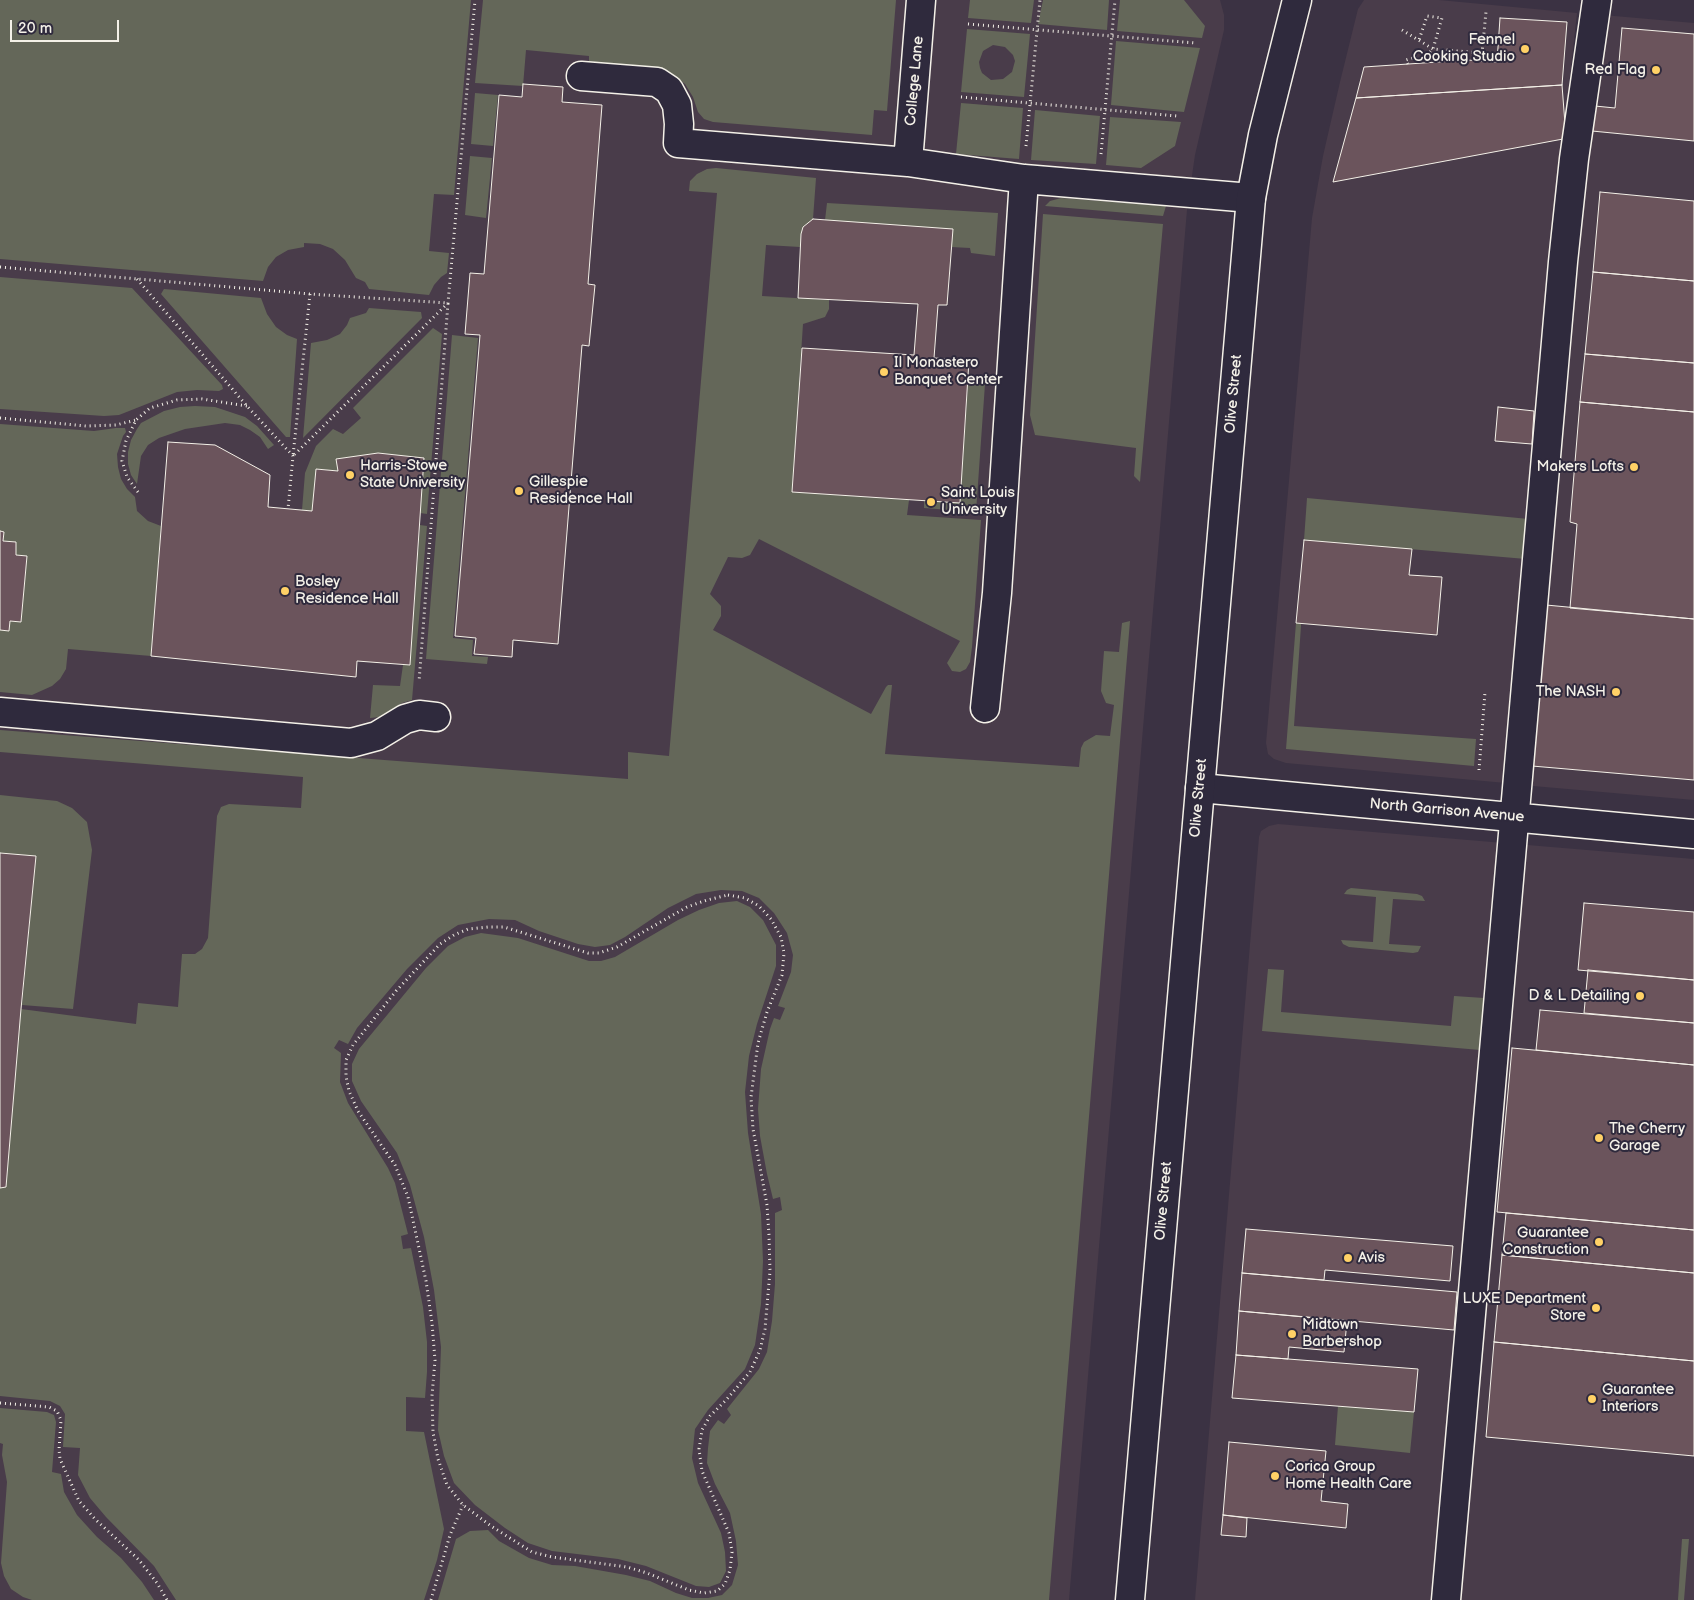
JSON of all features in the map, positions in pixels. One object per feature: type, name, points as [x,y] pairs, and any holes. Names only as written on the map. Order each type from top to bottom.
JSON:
[{"type":"main road","name":"College Lane","points":[[908,162],[921,0]]},
{"type":"main road","name":"Olive Street","points":[[1130,1600],[1252,198],[1263,135],[1298,0]]},
{"type":"main road","points":[[1446,1600],[1516,818],[1563,262],[1574,159],[1597,0]]},
{"type":"main road","points":[[581,76],[657,82],[669,90],[677,105],[678,143],[908,162],[1024,179],[1252,198]]},
{"type":"main road","points":[[985,708],[997,593],[1024,179]]},
{"type":"main road","points":[[0,712],[351,743],[377,736],[404,719],[428,716]]},
{"type":"main road","name":"North Garrison Avenue","points":[[1200,788],[1694,834]]},
{"type":"path","points":[[428,716],[419,678],[448,303],[475,0]]},
{"type":"path","points":[[1026,147],[1040,0]]},
{"type":"path","points":[[1100,162],[1115,0]]},
{"type":"path","points":[[1402,30],[1433,49],[1482,53],[1486,12]]},
{"type":"path","points":[[1408,64],[1406,60],[1429,54],[1433,49],[1442,18],[1428,16],[1419,40]]},
{"type":"path","points":[[968,24],[1195,43]]},
{"type":"path","points":[[961,97],[1177,116]]},
{"type":"path","points":[[0,267],[310,294],[448,303]]},
{"type":"path","points":[[136,278],[293,456]]},
{"type":"path","points":[[288,509],[310,294]]},
{"type":"path","points":[[293,456],[448,303]]},
{"type":"path","points":[[138,492],[127,477],[122,461],[126,441],[136,420],[150,408],[177,400],[202,399],[247,406]]},
{"type":"path","points":[[0,418],[86,426],[116,425],[136,420]]},
{"type":"path","points":[[1479,770],[1485,692]]},
{"type":"path","points":[[728,895],[745,898],[759,906],[771,919],[781,937],[784,953],[782,975],[767,1012],[758,1043],[751,1097],[753,1129],[767,1205],[769,1235],[770,1271],[764,1328],[760,1350],[750,1372],[728,1399],[710,1416],[702,1430],[699,1449],[702,1471],[729,1533],[732,1552],[730,1570],[725,1584],[717,1592],[704,1593],[689,1590],[627,1567],[552,1557],[532,1552],[491,1526],[463,1505],[448,1485],[438,1459],[432,1432],[435,1360],[432,1323],[426,1281],[408,1197],[395,1165],[358,1111],[349,1091],[346,1076],[346,1060],[353,1045],[396,991],[440,944],[468,929],[504,927],[588,952],[599,952],[617,947],[686,907],[728,895]]},
{"type":"path","points":[[0,1403],[50,1407],[57,1411],[61,1420],[60,1459],[79,1501],[95,1519],[139,1560],[167,1600]]},
{"type":"path","points":[[431,1600],[450,1535],[463,1505]]},
{"type":"shaded area","points":[[0,0],[1220,0],[1224,15],[1224,30],[1195,155],[1187,210],[1069,1600],[0,1600]]},
{"type":"shaded area","points":[[1364,0],[1439,0],[1577,13],[1563,139],[1506,783],[1286,763],[1274,759],[1268,754],[1266,743],[1312,218],[1323,156],[1340,82],[1358,9]]},
{"type":"shaded area","points":[[1603,15],[1694,23],[1694,800],[1533,786],[1532,733]]},
{"type":"shaded area","points":[[1278,824],[1694,859],[1694,1600],[1195,1600],[1259,837],[1261,831],[1269,826]]},
{"type":"green space","points":[[0,0],[471,0],[454,195],[434,194],[429,251],[449,253],[447,273],[434,285],[429,295],[369,289],[365,282],[356,278],[345,260],[333,249],[320,244],[304,243],[304,247],[288,250],[276,257],[268,267],[263,281],[0,259]]},
{"type":"green space","points":[[483,0],[896,0],[887,111],[874,110],[872,135],[713,122],[704,119],[698,112],[693,97],[685,84],[675,76],[664,72],[589,64],[589,56],[526,50],[523,86],[475,83]]},
{"type":"green space","points":[[970,0],[1034,0],[1031,23],[968,18]]},
{"type":"green space","points":[[1043,0],[1109,0],[1107,30],[1038,24]]},
{"type":"green space","points":[[1120,0],[1184,0],[1205,26],[1202,38],[1117,31]]},
{"type":"green space","points":[[967,29],[1030,34],[1024,97],[961,92]],"holes":[[[993,45],[1005,47],[1013,55],[1015,61],[1012,72],[1003,79],[991,80],[982,73],[980,68],[979,62],[983,51]]]},
{"type":"green space","points":[[1116,41],[1200,48],[1184,112],[1111,105]]},
{"type":"green space","points":[[475,93],[498,95],[493,146],[471,144]]},
{"type":"green space","points":[[961,103],[1023,108],[1019,159],[956,154]]},
{"type":"green space","points":[[1035,110],[1100,116],[1096,164],[1031,160]]},
{"type":"green space","points":[[1110,117],[1181,122],[1175,146],[1141,168],[1106,165]]},
{"type":"green space","points":[[470,156],[492,158],[486,218],[465,215]]},
{"type":"green space","points":[[716,168],[816,178],[813,219],[803,227],[800,247],[766,245],[762,296],[829,300],[829,309],[825,317],[803,324],[792,492],[909,500],[907,515],[981,520],[970,662],[966,669],[960,672],[952,671],[947,663],[960,641],[759,539],[750,555],[742,558],[728,557],[710,594],[721,606],[721,616],[713,630],[871,714],[886,687],[892,685],[885,754],[1079,767],[1081,748],[1084,742],[1096,735],[1110,736],[1114,705],[1106,703],[1101,691],[1104,651],[1119,652],[1122,623],[1130,621],[1049,1600],[438,1600],[456,1539],[470,1531],[488,1530],[499,1541],[529,1558],[552,1565],[575,1566],[626,1575],[650,1581],[692,1598],[708,1598],[722,1595],[732,1585],[738,1565],[736,1541],[730,1513],[715,1484],[707,1463],[708,1448],[710,1431],[718,1420],[724,1424],[731,1415],[727,1409],[759,1369],[767,1352],[775,1284],[775,1213],[782,1210],[780,1197],[773,1199],[767,1174],[760,1136],[758,1109],[761,1069],[770,1029],[774,1018],[780,1020],[785,1008],[778,1006],[791,972],[793,955],[787,933],[774,913],[759,898],[742,891],[721,890],[696,894],[668,908],[610,945],[595,947],[578,944],[539,931],[515,920],[489,919],[458,925],[438,938],[407,969],[357,1028],[348,1044],[339,1040],[334,1048],[341,1053],[340,1082],[348,1103],[388,1168],[395,1183],[408,1234],[401,1236],[403,1249],[411,1248],[423,1307],[427,1342],[425,1398],[406,1397],[406,1431],[424,1432],[444,1529],[437,1560],[424,1600],[176,1600],[154,1566],[90,1498],[78,1475],[80,1448],[63,1447],[65,1414],[60,1406],[50,1401],[0,1396],[0,1188],[6,1187],[21,1009],[136,1024],[138,1003],[178,1007],[182,954],[195,954],[202,949],[208,938],[217,816],[221,807],[229,804],[301,808],[303,777],[0,752],[0,730],[628,779],[628,752],[669,756],[717,193],[689,191],[690,181],[697,174],[707,169]]},
{"type":"green space","points":[[1061,198],[1166,206],[1163,216],[1045,206],[1050,201]]},
{"type":"green space","points":[[827,203],[998,213],[995,256],[971,253],[970,248],[951,247],[825,220]]},
{"type":"green space","points":[[1043,214],[1163,224],[1140,482],[1134,476],[1136,448],[1035,435],[1030,415]]},
{"type":"green space","points":[[0,277],[132,288],[222,385],[223,389],[219,391],[197,390],[177,392],[119,415],[104,416],[0,409]]},
{"type":"green space","points":[[164,289],[261,298],[267,314],[276,327],[297,339],[290,437],[286,437],[161,294]]},
{"type":"green space","points":[[369,308],[421,312],[422,318],[303,438],[311,343],[327,340],[340,334],[350,318],[366,313]]},
{"type":"green space","points":[[433,328],[442,334],[427,514],[420,513],[424,458],[378,453],[338,471],[316,469],[312,511],[302,510],[305,473],[316,446],[333,429],[343,434],[361,418],[353,408]]},
{"type":"green space","points":[[452,335],[478,338],[453,638],[473,640],[472,656],[488,657],[487,664],[426,659]]},
{"type":"green space","points":[[968,384],[985,384],[976,512],[924,508],[924,501],[960,503]]},
{"type":"green space","points":[[195,406],[215,407],[245,417],[257,426],[274,445],[268,449],[260,437],[240,425],[225,423],[185,429],[159,438],[148,445],[141,456],[137,484],[131,475],[128,464],[128,452],[131,440],[141,423],[164,411]]},
{"type":"green space","points":[[0,424],[94,431],[125,428],[126,432],[117,454],[121,479],[135,497],[137,511],[148,521],[161,526],[151,656],[68,649],[66,669],[60,679],[52,686],[32,695],[0,692],[0,630],[9,630],[10,621],[21,622],[27,557],[16,555],[16,542],[3,541],[4,532],[0,531]]},
{"type":"green space","points":[[1307,498],[1529,519],[1526,559],[1304,540]]},
{"type":"green space","points":[[420,525],[427,526],[412,700],[402,703],[380,717],[370,718],[373,685],[400,686],[403,665],[410,665]]},
{"type":"green space","points":[[1296,623],[1301,623],[1301,626],[1294,726],[1476,739],[1474,766],[1286,749]]},
{"type":"green space","points":[[0,795],[57,801],[72,808],[87,822],[92,850],[73,1009],[22,1005],[36,856],[0,853]]},
{"type":"green space","points":[[1351,888],[1422,896],[1425,901],[1393,899],[1389,944],[1421,946],[1418,952],[1349,947],[1343,944],[1341,940],[1373,942],[1376,897],[1344,894]]},
{"type":"green space","points":[[737,901],[750,907],[763,920],[776,945],[776,966],[757,1024],[749,1056],[745,1092],[748,1133],[761,1214],[763,1261],[761,1304],[755,1345],[745,1369],[708,1410],[695,1429],[692,1458],[698,1483],[721,1533],[725,1552],[726,1571],[720,1583],[709,1587],[696,1586],[646,1566],[618,1559],[552,1551],[528,1543],[475,1505],[454,1483],[444,1456],[438,1430],[441,1347],[434,1290],[424,1237],[410,1185],[397,1153],[361,1101],[352,1081],[352,1064],[359,1049],[426,968],[448,946],[465,937],[481,933],[518,938],[589,961],[601,961],[615,957],[678,920],[699,910],[719,903]]},
{"type":"green space","points":[[1268,969],[1284,970],[1281,1012],[1451,1026],[1454,996],[1484,998],[1480,1050],[1262,1031]]},
{"type":"green space","points":[[1338,1406],[1414,1412],[1410,1453],[1335,1445]]},
{"type":"green space","points":[[0,1408],[47,1412],[54,1415],[56,1422],[52,1472],[61,1474],[64,1492],[77,1515],[97,1537],[121,1558],[142,1582],[154,1600],[32,1600],[23,1597],[11,1589],[4,1576],[1,1563],[7,1482],[2,1455],[3,1444],[0,1443]]},
{"type":"green space","points":[[1682,1539],[1689,1539],[1684,1600],[1678,1600]]},
{"type":"building","points":[[1500,18],[1567,22],[1562,85],[1356,98],[1364,67],[1467,60],[1497,62]]},
{"type":"building","name":"Red Flag","points":[[1622,28],[1694,34],[1694,141],[1592,131],[1595,106],[1615,108]]},
{"type":"building","name":"Gillespie Residence Hall","points":[[523,84],[563,87],[562,102],[602,105],[588,284],[595,285],[589,346],[582,345],[558,644],[513,640],[512,657],[474,654],[476,638],[455,636],[480,335],[465,334],[470,273],[484,274],[499,95],[522,97]]},
{"type":"building","points":[[1562,85],[1565,124],[1563,139],[1333,182],[1356,98]]},
{"type":"building","points":[[1600,192],[1694,201],[1694,281],[1593,272]]},
{"type":"building","name":"Il Monastero Banquet Center","points":[[813,219],[953,229],[947,305],[938,305],[934,358],[969,360],[960,503],[792,492],[802,348],[914,355],[918,304],[798,298],[801,234],[803,227]]},
{"type":"building","points":[[1593,272],[1694,281],[1694,363],[1585,354]]},
{"type":"building","points":[[1585,354],[1694,363],[1694,412],[1580,402]]},
{"type":"building","name":"Makers Lofts","points":[[1580,402],[1694,412],[1694,619],[1570,608],[1577,524],[1570,522]]},
{"type":"building","points":[[1498,407],[1534,411],[1532,444],[1495,441]]},
{"type":"building","name":"Bosley Residence Hall","points":[[168,442],[215,445],[270,475],[268,507],[312,511],[316,469],[338,471],[336,459],[378,453],[424,458],[410,665],[357,661],[356,677],[151,656]]},
{"type":"building","points":[[0,531],[4,532],[3,541],[16,542],[16,555],[27,556],[21,622],[10,621],[9,631],[0,630]]},
{"type":"building","points":[[1304,540],[1412,549],[1409,575],[1442,577],[1437,635],[1296,623]]},
{"type":"building","name":"The NASH","points":[[1546,605],[1694,619],[1694,780],[1532,766]]},
{"type":"building","points":[[0,853],[36,856],[6,1187],[0,1188]]},
{"type":"building","points":[[1584,903],[1694,912],[1694,980],[1578,970]]},
{"type":"building","name":"D & L Detailing","points":[[1588,970],[1694,980],[1694,1023],[1584,1013]]},
{"type":"building","points":[[1540,1010],[1694,1023],[1694,1065],[1536,1050]]},
{"type":"building","name":"The Cherry Garage","points":[[1512,1048],[1694,1065],[1694,1230],[1497,1212]]},
{"type":"building","name":"Guarantee Construction","points":[[1506,1213],[1694,1230],[1694,1273],[1502,1255]]},
{"type":"building","name":"Avis","points":[[1246,1229],[1453,1246],[1450,1281],[1325,1270],[1324,1280],[1242,1273]]},
{"type":"building","name":"LUXE Department Store","points":[[1502,1255],[1694,1273],[1694,1361],[1494,1342]]},
{"type":"building","points":[[1242,1273],[1457,1292],[1454,1330],[1239,1311]]},
{"type":"building","name":"Midtown Barbershop","points":[[1239,1311],[1347,1321],[1344,1352],[1289,1347],[1288,1359],[1236,1355]]},
{"type":"building","name":"Guarantee Interiors","points":[[1494,1342],[1694,1361],[1694,1456],[1486,1437]]},
{"type":"building","points":[[1236,1355],[1418,1369],[1414,1412],[1232,1398]]},
{"type":"building","name":"Corica Group Home Health Care","points":[[1229,1442],[1326,1451],[1321,1501],[1348,1504],[1346,1528],[1223,1515]]},
{"type":"building","points":[[1223,1515],[1247,1518],[1246,1537],[1221,1535]]},
{"type":"place","name":"Fennel Cooking Studio","points":[[1525,49]]},
{"type":"place","name":"Red Flag","points":[[1656,70]]},
{"type":"place","name":"Il Monastero Banquet Center","points":[[884,372]]},
{"type":"place","name":"Makers Lofts","points":[[1634,467]]},
{"type":"place","name":"Harris-Stowe State University","points":[[350,475]]},
{"type":"place","name":"Gillespie Residence Hall","points":[[519,491]]},
{"type":"place","name":"Saint Louis University","points":[[931,502]]},
{"type":"place","name":"Bosley Residence Hall","points":[[285,591]]},
{"type":"place","name":"The NASH","points":[[1616,692]]},
{"type":"place","name":"D & L Detailing","points":[[1640,996]]},
{"type":"place","name":"The Cherry Garage","points":[[1599,1138]]},
{"type":"place","name":"Guarantee Construction","points":[[1599,1242]]},
{"type":"place","name":"Avis","points":[[1348,1258]]},
{"type":"place","name":"LUXE Department Store","points":[[1596,1308]]},
{"type":"place","name":"Midtown Barbershop","points":[[1292,1334]]},
{"type":"place","name":"Guarantee Interiors","points":[[1592,1399]]},
{"type":"place","name":"Corica Group Home Health Care","points":[[1275,1476]]}]
